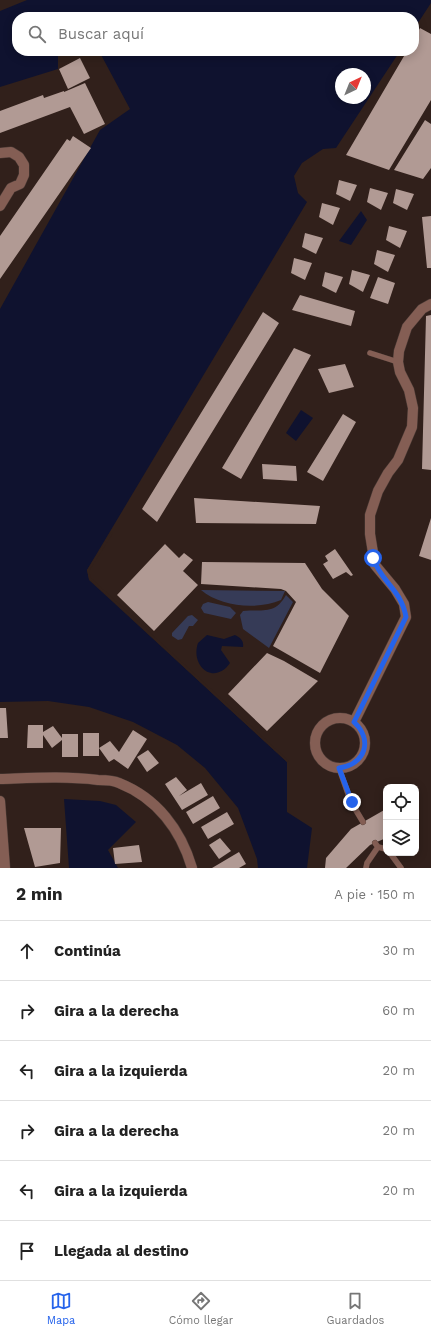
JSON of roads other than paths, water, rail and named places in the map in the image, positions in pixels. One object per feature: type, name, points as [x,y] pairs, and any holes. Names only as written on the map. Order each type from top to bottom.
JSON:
[{"type":"street","points":[[0,153],[11,152],[19,157],[24,166],[24,175],[20,184],[11,188],[0,188]]},
{"type":"street","points":[[0,206],[11,188]]},
{"type":"street","points":[[354,722],[406,617],[404,604],[375,565],[370,534],[370,515],[378,491],[388,473],[398,460],[412,427],[413,408],[409,390],[400,372],[398,362],[407,327],[422,309],[431,304]]},
{"type":"street","points":[[338,718],[354,722],[364,734],[364,750],[355,763],[339,768],[324,762],[319,756],[316,748],[316,735],[323,725],[330,720],[338,718]]},
{"type":"street","points":[[0,779],[70,776],[118,782],[146,797],[165,814],[181,838],[192,868]]},
{"type":"street","points":[[0,801],[5,868]]},
{"type":"lane","points":[[370,352],[398,362]]},
{"type":"lane","points":[[339,768],[349,796],[362,822]]},
{"type":"lane","points":[[366,868],[367,862],[376,845],[383,848]]},
{"type":"lane","points":[[392,856],[401,868]]}]
